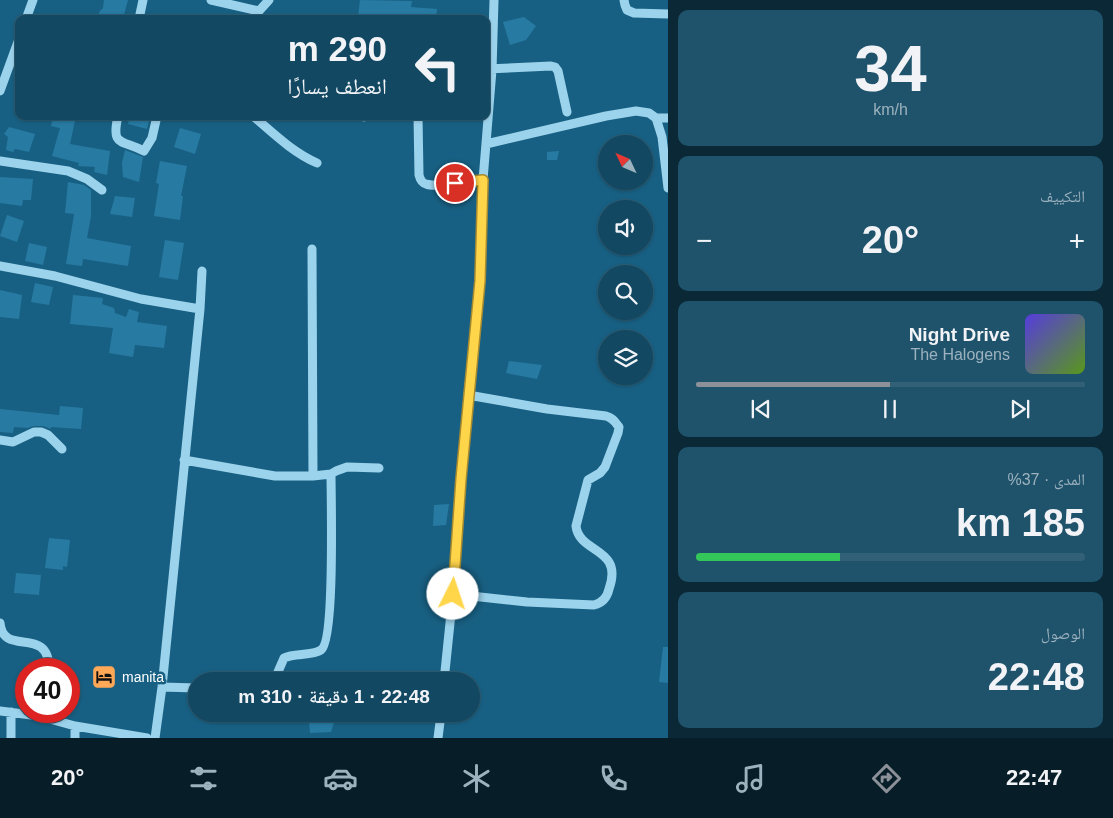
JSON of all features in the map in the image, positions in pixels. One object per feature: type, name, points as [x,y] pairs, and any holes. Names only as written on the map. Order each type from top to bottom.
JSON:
[{"type":"street","points":[[27,15],[33,0]]},
{"type":"street","points":[[140,15],[143,0]]},
{"type":"street","points":[[211,0],[257,15],[269,0]]},
{"type":"street","points":[[490,55],[494,0]]},
{"type":"street","points":[[624,0],[627,10],[634,13],[668,14]]},
{"type":"street","points":[[0,91],[15,51]]},
{"type":"street","points":[[490,69],[555,67],[558,71],[568,112]]},
{"type":"street","points":[[486,144],[606,116],[636,111],[649,113],[656,118],[668,118]]},
{"type":"street","points":[[656,118],[662,137],[668,188]]},
{"type":"street","points":[[117,120],[115,137],[118,141],[130,144],[144,151],[152,138],[156,120]]},
{"type":"street","points":[[257,120],[274,136],[301,155],[317,163]]},
{"type":"street","points":[[418,120],[418,175],[420,180],[426,184],[442,185],[483,180]]},
{"type":"street","points":[[445,672],[453,594],[468,395],[480,281],[487,120]]},
{"type":"street","points":[[0,161],[68,171],[87,179],[102,190]]},
{"type":"street","points":[[312,249],[312,476]]},
{"type":"street","points":[[0,266],[55,276],[141,299],[200,310]]},
{"type":"street","points":[[155,738],[162,687],[200,310],[202,271]]},
{"type":"street","points":[[453,594],[527,602],[594,605],[605,599],[610,589],[612,577],[609,561],[582,539],[577,533],[576,526],[588,480],[600,473],[605,467],[618,433],[619,427],[616,422],[606,416],[547,409],[468,395]]},
{"type":"street","points":[[0,440],[13,442],[21,440],[34,432],[41,432],[48,435],[62,449]]},
{"type":"street","points":[[184,460],[275,476],[330,474],[347,467],[379,468]]},
{"type":"street","points":[[278,672],[284,658],[320,651],[326,644],[330,598],[330,474]]},
{"type":"street","points":[[0,623],[1,632],[8,639],[41,646],[47,652],[49,658]]},
{"type":"street","points":[[162,687],[188,688]]},
{"type":"street","points":[[0,711],[15,712]]},
{"type":"street","points":[[11,712],[11,738]]},
{"type":"street","points":[[438,738],[440,722]]},
{"type":"street","points":[[66,723],[147,738]]},
{"type":"street","points":[[75,726],[75,738]]},
{"type":"building","points":[[104,0],[128,0],[124,15],[99,15],[103,8]]},
{"type":"building","points":[[360,0],[412,1],[411,7],[437,9],[436,15],[358,15]]},
{"type":"building","points":[[524,17],[536,26],[526,40],[510,45],[503,22]]},
{"type":"building","points":[[52,120],[75,120],[70,144],[110,151],[107,175],[94,172],[95,167],[78,166],[79,163],[52,156],[60,128],[51,126]]},
{"type":"building","points":[[129,120],[149,120],[147,129],[128,124]]},
{"type":"building","points":[[9,127],[35,134],[29,152],[15,149],[13,152],[6,150],[8,137],[4,134]]},
{"type":"building","points":[[180,128],[201,134],[195,154],[174,147]]},
{"type":"building","points":[[125,150],[143,157],[139,182],[123,177],[122,163]]},
{"type":"building","points":[[559,151],[557,160],[547,160],[547,152]]},
{"type":"building","points":[[160,161],[187,166],[181,196],[183,196],[180,220],[154,216],[159,184],[156,183]]},
{"type":"building","points":[[0,177],[33,179],[31,200],[23,200],[22,206],[0,203]]},
{"type":"building","points":[[68,182],[84,185],[91,190],[91,216],[87,238],[131,246],[128,266],[83,259],[82,266],[66,264],[74,214],[65,213]]},
{"type":"building","points":[[115,196],[135,198],[132,217],[110,214]]},
{"type":"building","points":[[7,215],[24,221],[17,242],[0,236]]},
{"type":"building","points":[[165,240],[184,243],[178,280],[159,277]]},
{"type":"building","points":[[29,243],[47,247],[43,265],[25,261]]},
{"type":"building","points":[[35,283],[53,287],[49,305],[31,302]]},
{"type":"building","points":[[0,290],[22,295],[19,319],[0,317]]},
{"type":"building","points":[[73,295],[103,298],[102,304],[114,308],[115,313],[126,317],[129,309],[139,312],[137,322],[167,326],[164,348],[135,345],[133,357],[109,353],[113,328],[70,324]]},
{"type":"building","points":[[509,361],[542,365],[537,379],[506,373]]},
{"type":"building","points":[[60,406],[83,408],[81,429],[51,427],[51,429],[43,426],[34,426],[27,428],[14,427],[13,433],[0,432],[0,409],[59,415]]},
{"type":"building","points":[[449,504],[446,525],[433,526],[434,505]]},
{"type":"building","points":[[49,538],[70,540],[67,567],[63,566],[63,570],[45,568]]},
{"type":"building","points":[[16,573],[41,575],[39,595],[14,593]]},
{"type":"building","points":[[663,647],[668,647],[668,683],[659,682]]},
{"type":"building","points":[[309,722],[334,722],[331,732],[310,733]]},
{"type":"place","name":"manita","points":[[104,677]]},
{"type":"route","points":[[453,594],[468,395],[480,281],[483,180],[455,183]]}]
